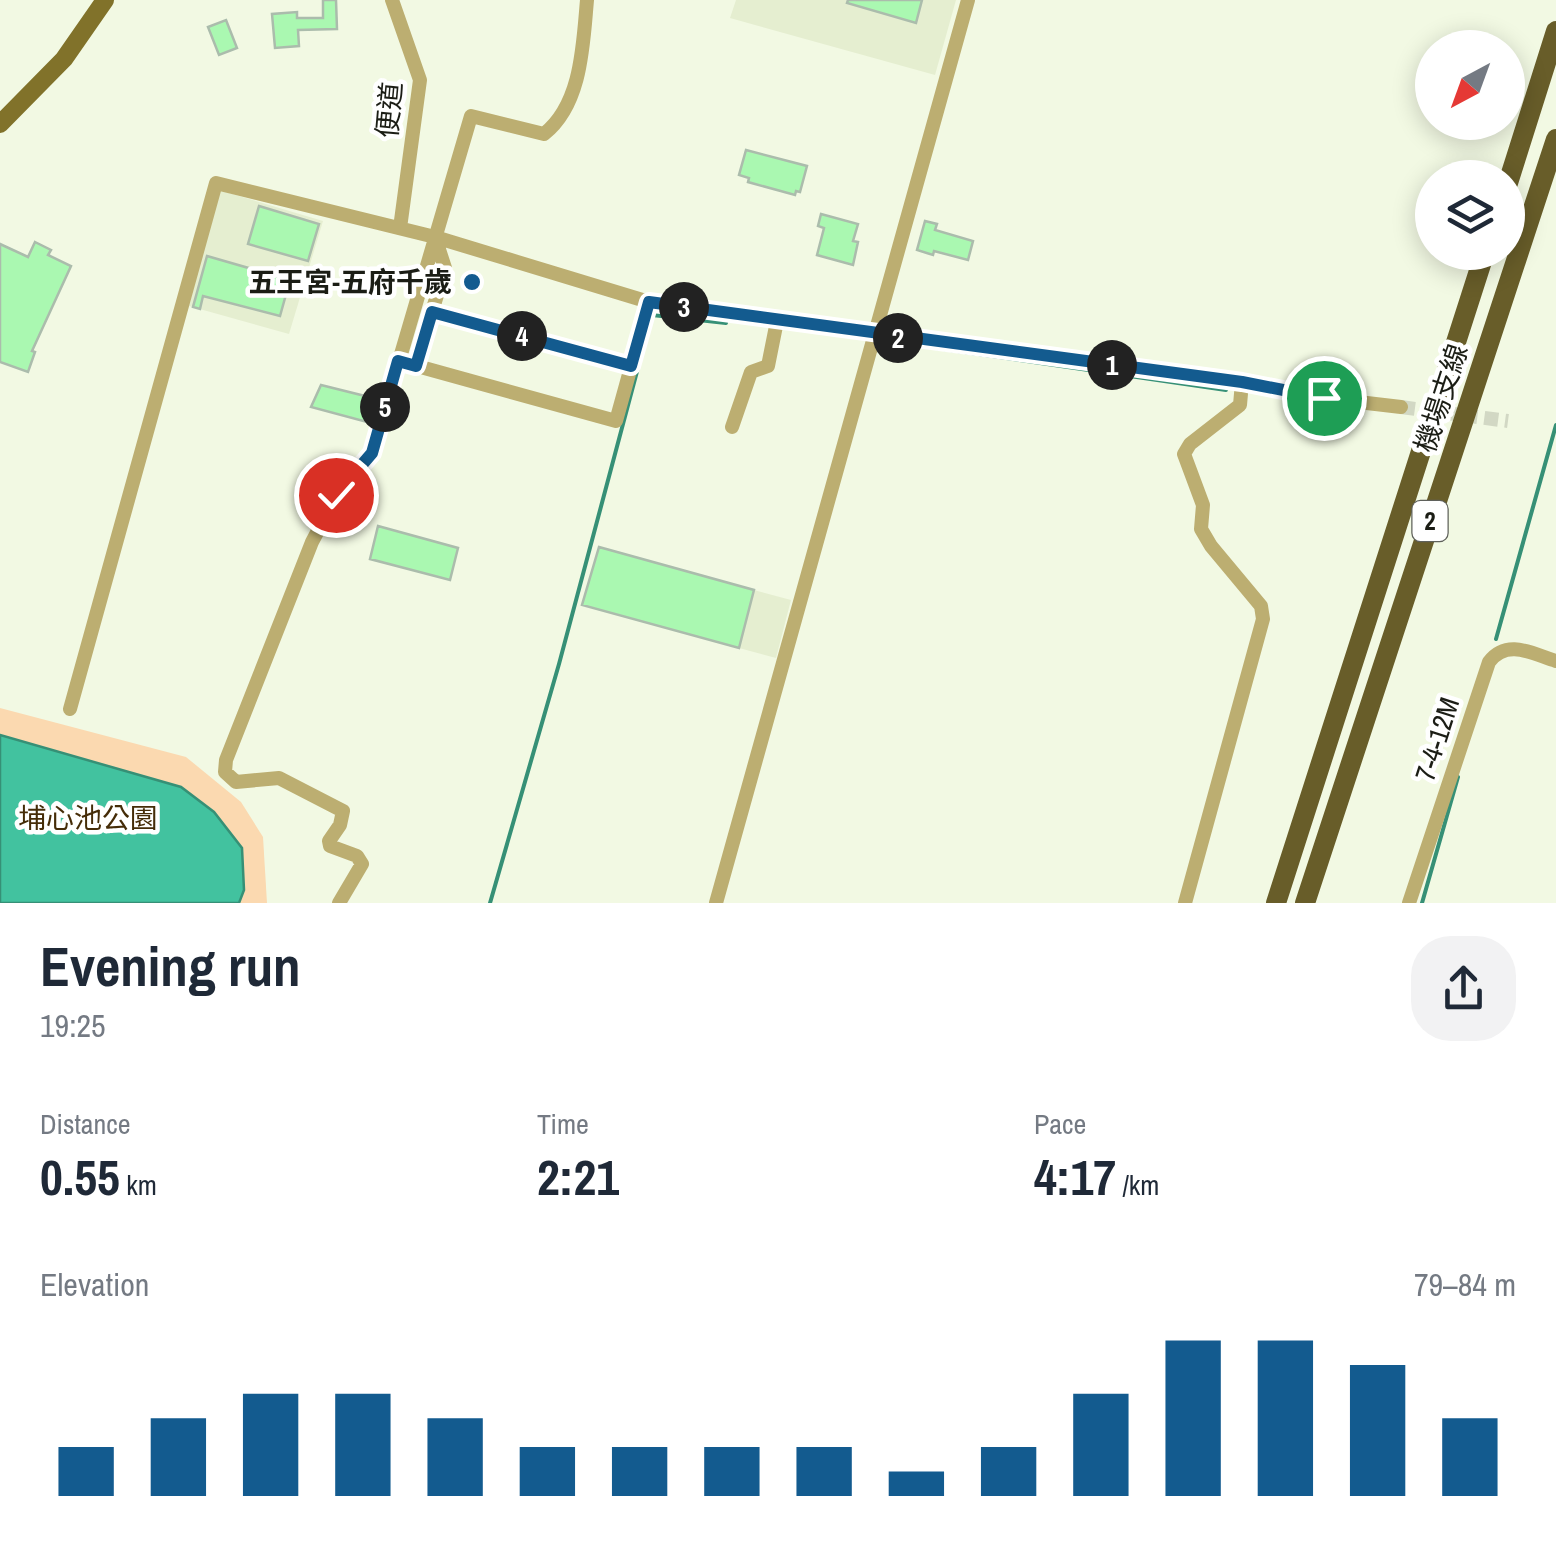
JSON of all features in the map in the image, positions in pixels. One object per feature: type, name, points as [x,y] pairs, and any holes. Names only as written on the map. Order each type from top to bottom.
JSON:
[{"type":"highway","points":[[1515,160],[1556,32]]},
{"type":"highway","name":"機場支線","points":[[1305,903],[1556,139]]},
{"type":"highway","name":"機場支線","points":[[1276,903],[1479,270]]},
{"type":"main road","points":[[1,117],[38,88],[64,59],[104,0]]},
{"type":"street","name":"便道","points":[[392,0],[420,80],[400,228]]},
{"type":"street","points":[[339,903],[362,864],[357,856],[330,846],[343,811],[279,778],[236,782],[225,772],[226,760],[312,542],[336,495],[372,453],[471,116],[544,134],[556,125],[573,91],[587,0]]},
{"type":"street","points":[[716,903],[968,0]]},
{"type":"street","points":[[70,709],[216,183],[435,237],[649,302],[1401,407]]},
{"type":"street","points":[[416,366],[446,268],[435,237]]},
{"type":"street","points":[[398,361],[616,421],[649,302]]},
{"type":"street","points":[[432,312],[631,366]]},
{"type":"street","points":[[732,427],[750,372],[768,366],[777,321]]},
{"type":"street","points":[[1185,903],[1263,620],[1262,606],[1201,529],[1203,504],[1184,454],[1190,444],[1240,405],[1242,382]]},
{"type":"street","name":"7-4-12M","points":[[1408,903],[1488,662],[1494,654],[1514,648],[1556,661]]},
{"type":"shaded area","points":[[736,0],[956,0],[935,75],[730,18]]},
{"type":"shaded area","points":[[219,190],[323,221],[289,334],[189,306]]},
{"type":"shaded area","points":[[754,590],[791,600],[776,658],[739,648]]},
{"type":"shaded area","name":"埔心池公園","points":[[0,735],[181,787],[214,812],[242,848],[244,890],[239,903],[0,903]]},
{"type":"green space","name":"埔心池公園","points":[[0,708],[186,757],[241,802],[263,837],[267,903],[0,903]]},
{"type":"building","points":[[323,0],[336,0],[337,29],[298,30],[299,46],[275,48],[272,14],[297,12],[297,18],[323,18]]},
{"type":"building","points":[[922,0],[916,23],[847,3]]},
{"type":"building","points":[[226,20],[237,48],[219,55],[208,27]]},
{"type":"building","points":[[746,150],[807,166],[800,192],[795,195],[748,182],[749,178],[739,175]]},
{"type":"building","points":[[259,206],[319,224],[308,261],[248,244]]},
{"type":"building","points":[[821,214],[858,224],[853,265],[817,255],[824,228],[818,226]]},
{"type":"building","points":[[925,221],[937,224],[935,230],[973,241],[968,260],[917,250]]},
{"type":"building","points":[[35,242],[51,250],[48,255],[71,266],[32,351],[35,352],[28,372],[0,362],[0,244],[28,257]]},
{"type":"building","points":[[207,256],[290,280],[280,316],[203,296],[200,309],[193,307]]},
{"type":"building","points":[[321,385],[373,398],[367,422],[311,407]]},
{"type":"building","points":[[378,526],[458,548],[450,580],[370,559]]},
{"type":"building","points":[[599,547],[754,590],[739,648],[582,605]]},
{"type":"waterway","points":[[652,315],[726,323]]},
{"type":"waterway","points":[[888,341],[1226,390]]},
{"type":"waterway","points":[[490,903],[643,349]]},
{"type":"waterway","points":[[1496,639],[1556,425]]},
{"type":"waterway","points":[[1422,903],[1458,777]]},
{"type":"tunnel","points":[[1401,407],[1508,421]]},
{"type":"place","name":"五王宮-五府千歲","points":[[472,282]]},
{"type":"route","points":[[336,495],[372,453],[398,361],[416,366],[432,312],[631,366],[649,302],[1242,382],[1324,398]]}]
